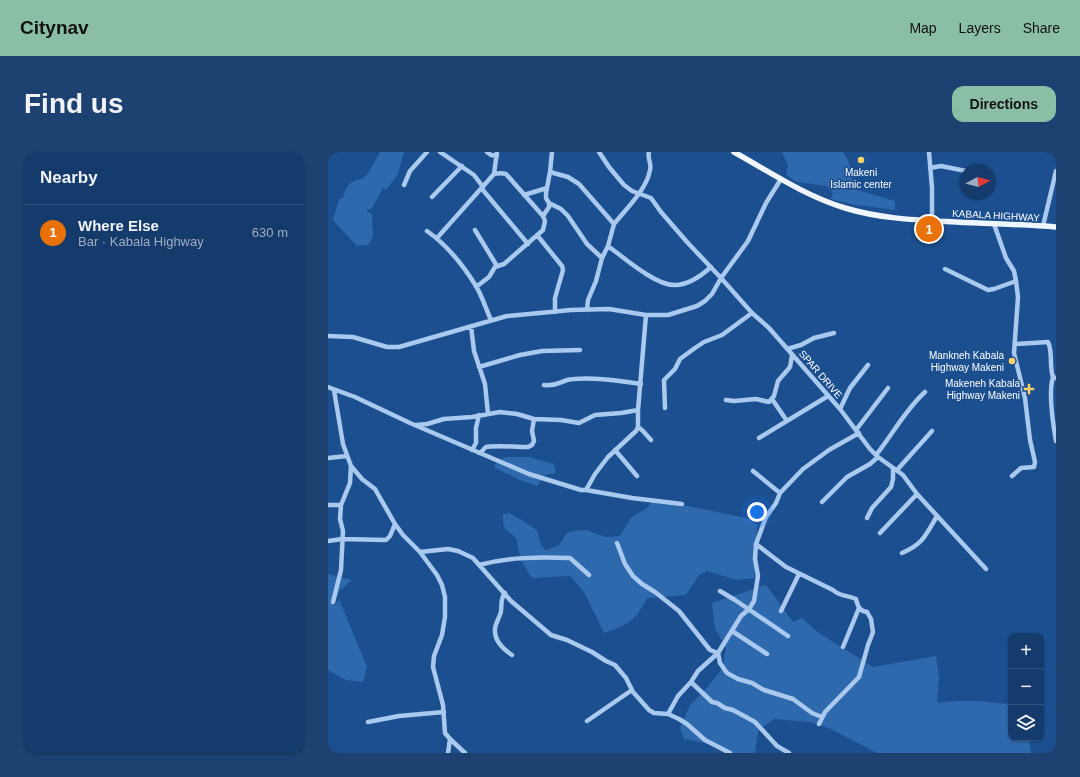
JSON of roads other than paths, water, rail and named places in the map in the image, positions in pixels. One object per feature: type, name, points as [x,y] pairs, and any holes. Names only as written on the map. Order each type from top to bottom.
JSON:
[{"type":"main road","name":"KABALA HIGHWAY","points":[[734,152],[807,193],[844,208],[890,218],[1056,227]]},
{"type":"street","points":[[404,185],[410,171],[427,152]]},
{"type":"street","points":[[440,152],[474,175],[482,188],[528,244]]},
{"type":"street","points":[[437,238],[494,174],[497,154],[491,155],[487,152]]},
{"type":"street","points":[[552,152],[546,198],[549,203],[561,209],[568,216],[587,244],[602,258]]},
{"type":"street","name":"SPAR DRIVE","points":[[599,152],[624,185],[639,194],[651,198],[687,242],[752,313],[769,328],[840,409],[870,449],[903,475],[917,494],[986,569]]},
{"type":"street","points":[[587,310],[588,300],[596,281],[602,258],[608,246],[614,224],[639,194],[650,173],[651,168],[647,157],[649,152]]},
{"type":"street","points":[[929,152],[932,188],[932,221]]},
{"type":"street","points":[[432,198],[462,166]]},
{"type":"street","points":[[930,168],[941,166],[960,170]]},
{"type":"street","points":[[1043,226],[1056,171]]},
{"type":"street","points":[[550,172],[568,177],[579,184],[614,224]]},
{"type":"street","points":[[476,287],[485,280],[497,266],[504,264],[528,244],[543,230],[545,226],[543,216],[506,174],[494,174]]},
{"type":"street","points":[[328,336],[353,337],[386,347],[399,347],[507,316],[587,310],[609,310],[646,315],[668,315],[697,306],[712,294],[721,278],[748,241],[766,203],[781,179]]},
{"type":"street","points":[[524,195],[547,188]]},
{"type":"street","points":[[543,216],[548,209],[549,203]]},
{"type":"street","points":[[994,224],[1006,258],[1014,271],[1016,281],[1018,297],[1016,344],[1014,353],[1025,398],[1030,440],[1035,462],[1034,467],[1021,468],[1012,476]]},
{"type":"street","points":[[475,230],[497,266]]},
{"type":"street","points":[[427,231],[437,238],[449,250],[476,287],[491,320]]},
{"type":"street","points":[[538,235],[562,266],[563,270],[555,298],[554,312]]},
{"type":"street","points":[[608,246],[647,275],[675,286],[693,281],[711,267]]},
{"type":"street","points":[[945,269],[988,290],[1016,281]]},
{"type":"street","points":[[665,408],[664,380],[675,369],[680,360],[704,342],[722,335],[752,313]]},
{"type":"street","points":[[586,490],[595,474],[608,457],[636,431],[638,427],[643,338],[646,315]]},
{"type":"street","points":[[471,326],[474,351],[486,384],[488,414]]},
{"type":"street","points":[[787,349],[801,345],[814,338],[834,333]]},
{"type":"street","points":[[1016,344],[1048,342],[1055,378],[1052,381],[1052,408],[1056,440]]},
{"type":"street","points":[[479,367],[520,355],[542,351],[580,350]]},
{"type":"street","points":[[726,400],[734,401],[756,399],[769,402],[772,399],[778,381],[790,367],[792,355]]},
{"type":"street","points":[[840,409],[850,388],[868,365]]},
{"type":"street","points":[[544,385],[557,385],[572,379],[580,378],[641,384]]},
{"type":"street","points":[[328,387],[355,397],[529,474],[578,489],[638,499],[682,504]]},
{"type":"street","points":[[668,714],[678,696],[698,672],[718,653],[741,616],[749,609],[754,601],[758,576],[755,559],[756,544],[766,517],[776,503],[780,493],[816,459],[858,432],[888,388]]},
{"type":"street","points":[[334,390],[343,444],[351,466],[362,479],[375,489],[395,524],[403,535],[420,552],[437,575],[444,589],[444,623],[442,635],[433,662],[444,712],[444,729],[450,739],[465,753]]},
{"type":"street","points":[[822,502],[847,477],[870,464],[907,411],[925,392]]},
{"type":"street","points":[[759,438],[828,396]]},
{"type":"street","points":[[772,399],[787,421]]},
{"type":"street","points":[[416,425],[427,424],[444,419],[500,412],[534,419],[561,420],[580,423],[595,415],[638,410]]},
{"type":"street","points":[[472,450],[476,443],[476,428],[479,415]]},
{"type":"street","points":[[479,453],[486,448],[493,446],[528,447],[532,445],[534,441],[532,431],[534,419]]},
{"type":"street","points":[[638,427],[651,440]]},
{"type":"street","points":[[867,518],[872,508],[891,487],[895,469],[932,431]]},
{"type":"street","points":[[616,450],[637,476]]},
{"type":"street","points":[[328,458],[347,456]]},
{"type":"street","points":[[333,602],[341,570],[341,506],[350,483],[351,466]]},
{"type":"street","points":[[753,471],[780,493]]},
{"type":"street","points":[[880,533],[917,494]]},
{"type":"street","points":[[328,505],[341,506]]},
{"type":"street","points":[[902,553],[920,543],[928,533],[937,516]]},
{"type":"street","points":[[328,541],[342,539],[386,540],[390,536],[395,524]]},
{"type":"street","points":[[617,544],[625,564],[633,576],[679,611],[710,650],[718,653]]},
{"type":"street","points":[[756,544],[786,568],[833,590],[837,594],[850,596],[856,599],[859,608],[862,611],[867,612],[869,615],[873,632],[859,677],[825,712],[820,724]]},
{"type":"street","points":[[420,552],[448,549],[458,551],[473,558],[520,610],[550,635],[567,640],[615,665],[626,678],[632,690],[643,704],[654,713],[674,716],[688,724],[718,750],[730,753]]},
{"type":"street","points":[[479,565],[514,558],[570,558],[590,575]]},
{"type":"street","points":[[781,611],[799,574]]},
{"type":"street","points":[[720,591],[788,636]]},
{"type":"street","points":[[505,593],[501,600],[501,610],[495,629],[498,642],[502,648],[512,655]]},
{"type":"street","points":[[843,647],[859,608]]},
{"type":"street","points":[[732,631],[767,654]]},
{"type":"street","points":[[718,653],[720,663],[727,673],[738,679],[752,683],[764,690],[793,698],[812,713],[822,718]]},
{"type":"street","points":[[691,682],[712,702],[733,710],[755,722],[777,746],[789,753]]},
{"type":"street","points":[[587,722],[632,690]]},
{"type":"street","points":[[672,706],[674,716]]},
{"type":"street","points":[[368,722],[400,716],[444,712]]},
{"type":"street","points":[[448,753],[450,739]]},
{"type":"place","name":"Makeni Islamic center","points":[[861,160]]},
{"type":"place","name":"Where Else","points":[[929,229]]},
{"type":"place","name":"Mankneh Kabala Highway Makeni","points":[[1012,361]]},
{"type":"place","name":"Makeneh Kabala Highway Makeni","points":[[1029,389]]}]
